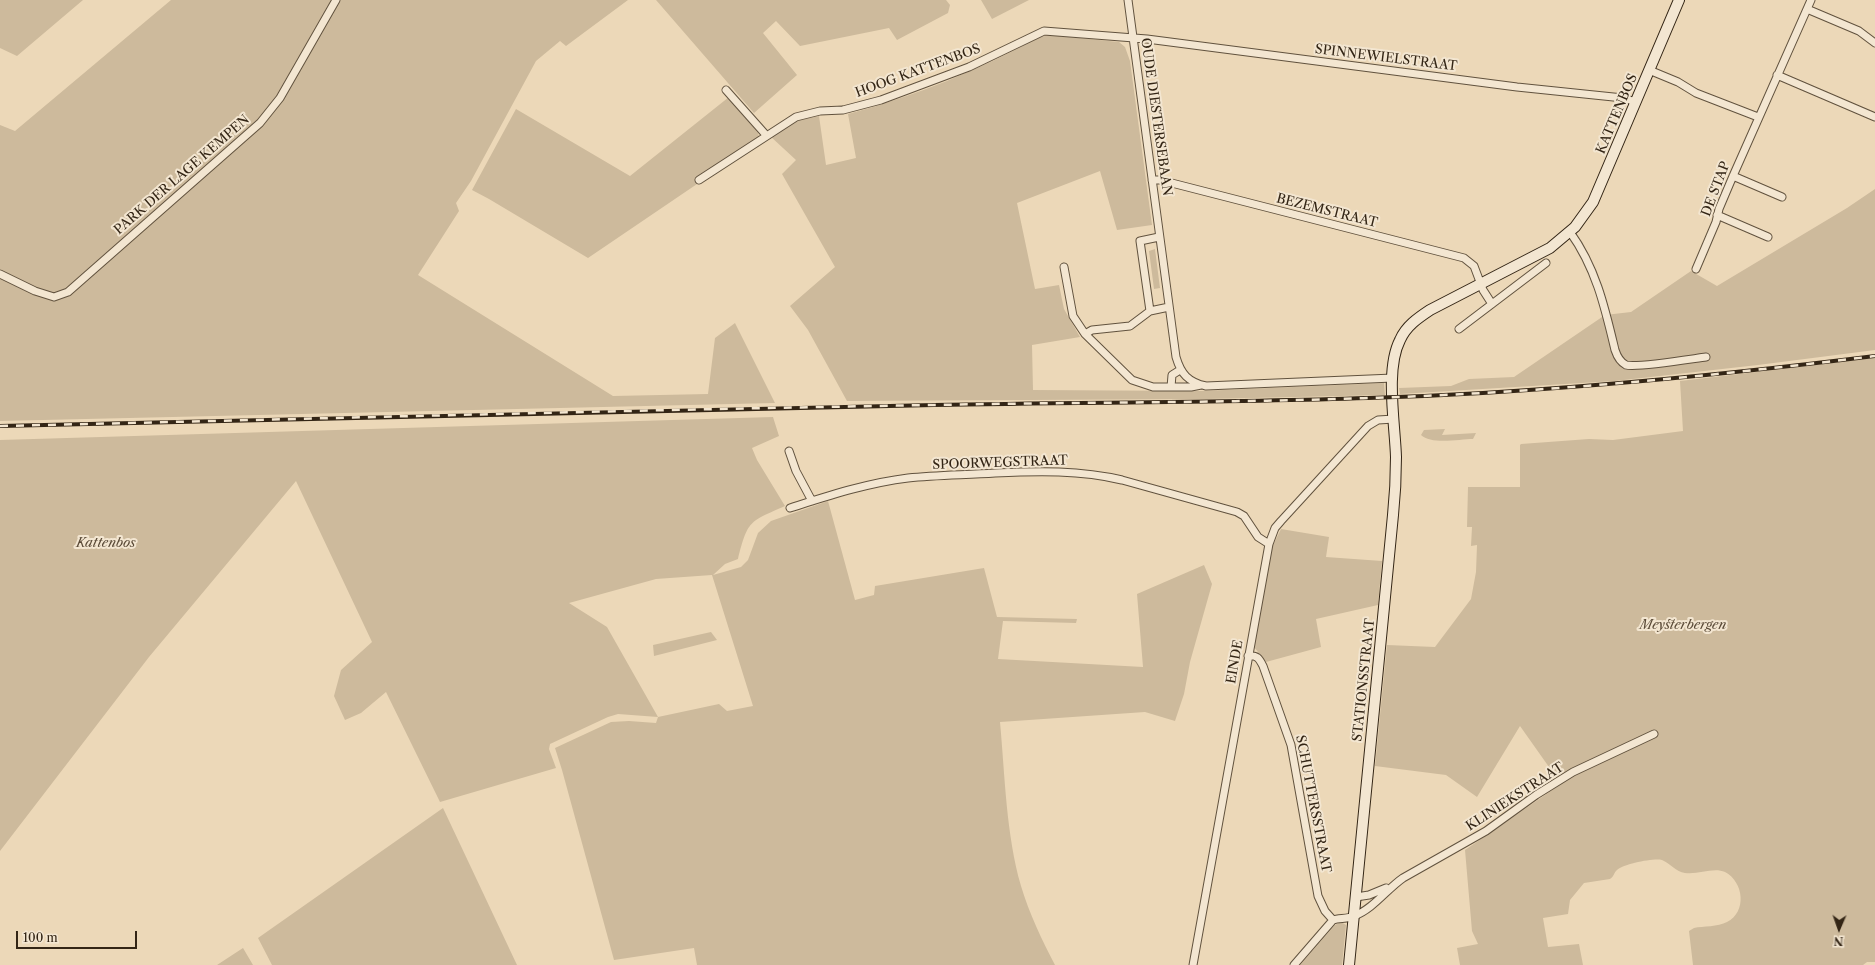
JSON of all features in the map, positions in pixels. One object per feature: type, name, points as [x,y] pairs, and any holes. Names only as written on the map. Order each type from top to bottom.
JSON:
[{"type":"main road","name":"KATTENBOS","points":[[1393,398],[1393,378],[1396,349],[1405,331],[1416,319],[1430,310],[1542,253],[1570,232],[1586,215],[1636,102],[1678,0]]},
{"type":"main road","name":"STATIONSSTRAAT","points":[[1349,965],[1396,477],[1393,398]]},
{"type":"street","name":"PARK DER LAGE KEMPEN","points":[[0,274],[34,291],[54,297],[68,292],[260,123],[280,98],[336,0]]},
{"type":"street","name":"OUDE DIESTERSEBAAN","points":[[1128,0],[1159,237],[1176,357],[1180,370]]},
{"type":"street","name":"DE STAP","points":[[1696,269],[1758,117],[1811,0]]},
{"type":"street","points":[[1807,9],[1859,31],[1875,43]]},
{"type":"street","name":"HOOG KATTENBOS","points":[[699,180],[766,135],[796,117],[820,111],[843,110],[869,104],[984,61],[1044,31],[1133,38]]},
{"type":"street","name":"SPINNEWIELSTRAAT","points":[[1133,38],[1517,87],[1623,98],[1636,102]]},
{"type":"street","points":[[1649,70],[1678,82],[1696,93],[1758,117]]},
{"type":"street","points":[[1777,75],[1875,117]]},
{"type":"street","points":[[726,90],[766,135]]},
{"type":"street","points":[[1733,176],[1782,197]]},
{"type":"street","name":"BEZEMSTRAAT","points":[[1152,180],[1160,180],[1464,258],[1474,266],[1481,284]]},
{"type":"street","points":[[1717,215],[1768,237]]},
{"type":"street","points":[[1570,232],[1582,249],[1599,288],[1615,350],[1618,358],[1622,362],[1626,365],[1638,365],[1706,357]]},
{"type":"street","points":[[1150,311],[1140,241],[1159,237]]},
{"type":"street","points":[[1459,329],[1546,263]]},
{"type":"street","points":[[1064,266],[1073,316],[1085,334],[1132,380],[1153,387],[1191,387],[1201,385],[1393,378]]},
{"type":"street","points":[[1481,284],[1492,304]]},
{"type":"street","points":[[1085,334],[1092,330],[1124,328],[1134,324],[1140,317],[1150,311],[1169,307]]},
{"type":"street","points":[[1171,387],[1172,375],[1180,370],[1192,381],[1201,385]]},
{"type":"street","name":"EINDE","points":[[1193,965],[1269,544],[1275,528],[1368,426],[1378,420],[1394,418]]},
{"type":"street","points":[[789,451],[796,471],[812,501]]},
{"type":"street","name":"SPOORWEGSTRAAT","points":[[790,508],[840,492],[907,478],[1020,472],[1066,472],[1115,478],[1238,512],[1244,516],[1258,537],[1269,544]]},
{"type":"street","name":"SCHUTTERSSTRAAT","points":[[1248,656],[1254,655],[1259,658],[1263,666],[1291,745],[1318,896],[1324,911],[1333,920]]},
{"type":"street","name":"KLINIEKSTRAAT","points":[[1356,897],[1369,896],[1392,886],[1486,831],[1536,795],[1573,772],[1654,734]]},
{"type":"street","name":"KLINIEKSTRAAT","points":[[1354,916],[1365,910],[1392,886]]},
{"type":"street","points":[[1294,965],[1333,920],[1354,916]]},
{"type":"green space","points":[[0,0],[83,0],[17,56],[0,48]]},
{"type":"green space","points":[[171,0],[628,0],[566,46],[560,41],[536,61],[471,181],[456,203],[459,211],[418,275],[613,396],[708,394],[715,338],[735,323],[775,403],[0,421],[0,125],[15,131]]},
{"type":"green space","points":[[656,0],[946,0],[950,5],[948,13],[897,40],[889,28],[800,46],[776,21],[763,33],[797,75],[754,113]]},
{"type":"green space","points":[[981,0],[1029,0],[992,19]]},
{"type":"green space","points":[[1050,35],[1119,42],[1125,47],[1130,61],[1152,225],[1117,230],[1100,171],[1017,203],[1035,289],[1059,285],[1064,309],[1080,337],[1032,345],[1033,390],[1201,391],[1384,383],[1385,395],[1207,399],[847,401],[808,330],[790,306],[835,267],[782,174],[796,160],[770,136],[796,121],[819,116],[826,165],[856,158],[848,114],[898,99],[946,81],[994,60],[1040,37]]},
{"type":"green space","points":[[729,97],[758,133],[759,137],[700,182],[588,258],[472,190],[516,109],[630,176]]},
{"type":"green space","points":[[1875,189],[1875,350],[1615,381],[1400,394],[1399,388],[1451,386],[1469,379],[1514,377],[1605,315],[1631,312],[1691,271],[1717,286],[1847,208]]},
{"type":"green space","points":[[1155,249],[1160,288],[1154,289],[1149,251]]},
{"type":"green space","name":"Meysterbergen","points":[[1875,358],[1875,962],[1867,962],[1863,965],[1693,965],[1689,931],[1694,928],[1715,926],[1727,922],[1738,911],[1741,897],[1739,890],[1736,883],[1725,872],[1716,870],[1685,873],[1679,871],[1665,861],[1658,860],[1646,861],[1626,866],[1617,870],[1610,879],[1584,883],[1570,900],[1568,914],[1543,918],[1548,947],[1579,944],[1583,965],[1460,965],[1457,948],[1478,944],[1472,931],[1465,850],[1561,784],[1520,726],[1477,797],[1446,775],[1375,766],[1387,645],[1435,647],[1471,599],[1476,572],[1477,545],[1471,546],[1472,527],[1467,527],[1468,487],[1520,487],[1521,444],[1589,439],[1613,440],[1683,431],[1680,381]]},
{"type":"green space","name":"Kattenbos","points":[[773,417],[779,436],[752,448],[757,460],[785,506],[764,516],[752,524],[744,537],[738,559],[725,564],[713,575],[741,567],[748,560],[758,533],[771,521],[828,501],[855,600],[874,595],[875,586],[984,568],[997,617],[1077,619],[1076,623],[1003,621],[998,659],[1143,667],[1137,594],[1204,565],[1212,584],[1190,662],[1184,694],[1175,721],[1145,712],[1000,722],[1009,825],[1016,866],[1028,906],[1055,965],[697,965],[694,948],[614,960],[555,748],[611,722],[629,721],[656,723],[658,717],[618,714],[608,717],[550,744],[549,749],[556,768],[440,802],[386,692],[361,713],[345,720],[334,696],[341,670],[372,642],[296,481],[149,657],[0,851],[0,440]],"holes":[[[712,575],[753,706],[727,711],[719,704],[658,717],[607,627],[569,603],[656,579]]]},
{"type":"green space","points":[[1445,429],[1442,435],[1476,433],[1473,439],[1446,441],[1432,440],[1421,435],[1424,430]]},
{"type":"green space","points":[[1281,529],[1329,537],[1326,557],[1382,561],[1378,605],[1316,619],[1321,647],[1266,662],[1254,647],[1272,547]]},
{"type":"green space","points":[[711,632],[717,640],[654,656],[653,645]]},
{"type":"green space","points":[[443,808],[517,965],[272,965],[258,938]]},
{"type":"green space","points":[[1341,922],[1346,925],[1342,965],[1300,965],[1335,925]]},
{"type":"green space","points":[[243,948],[253,965],[217,965]]},
{"type":"railway","points":[[0,426],[700,409],[1259,401],[1431,396],[1622,383],[1748,371],[1875,356]]}]
